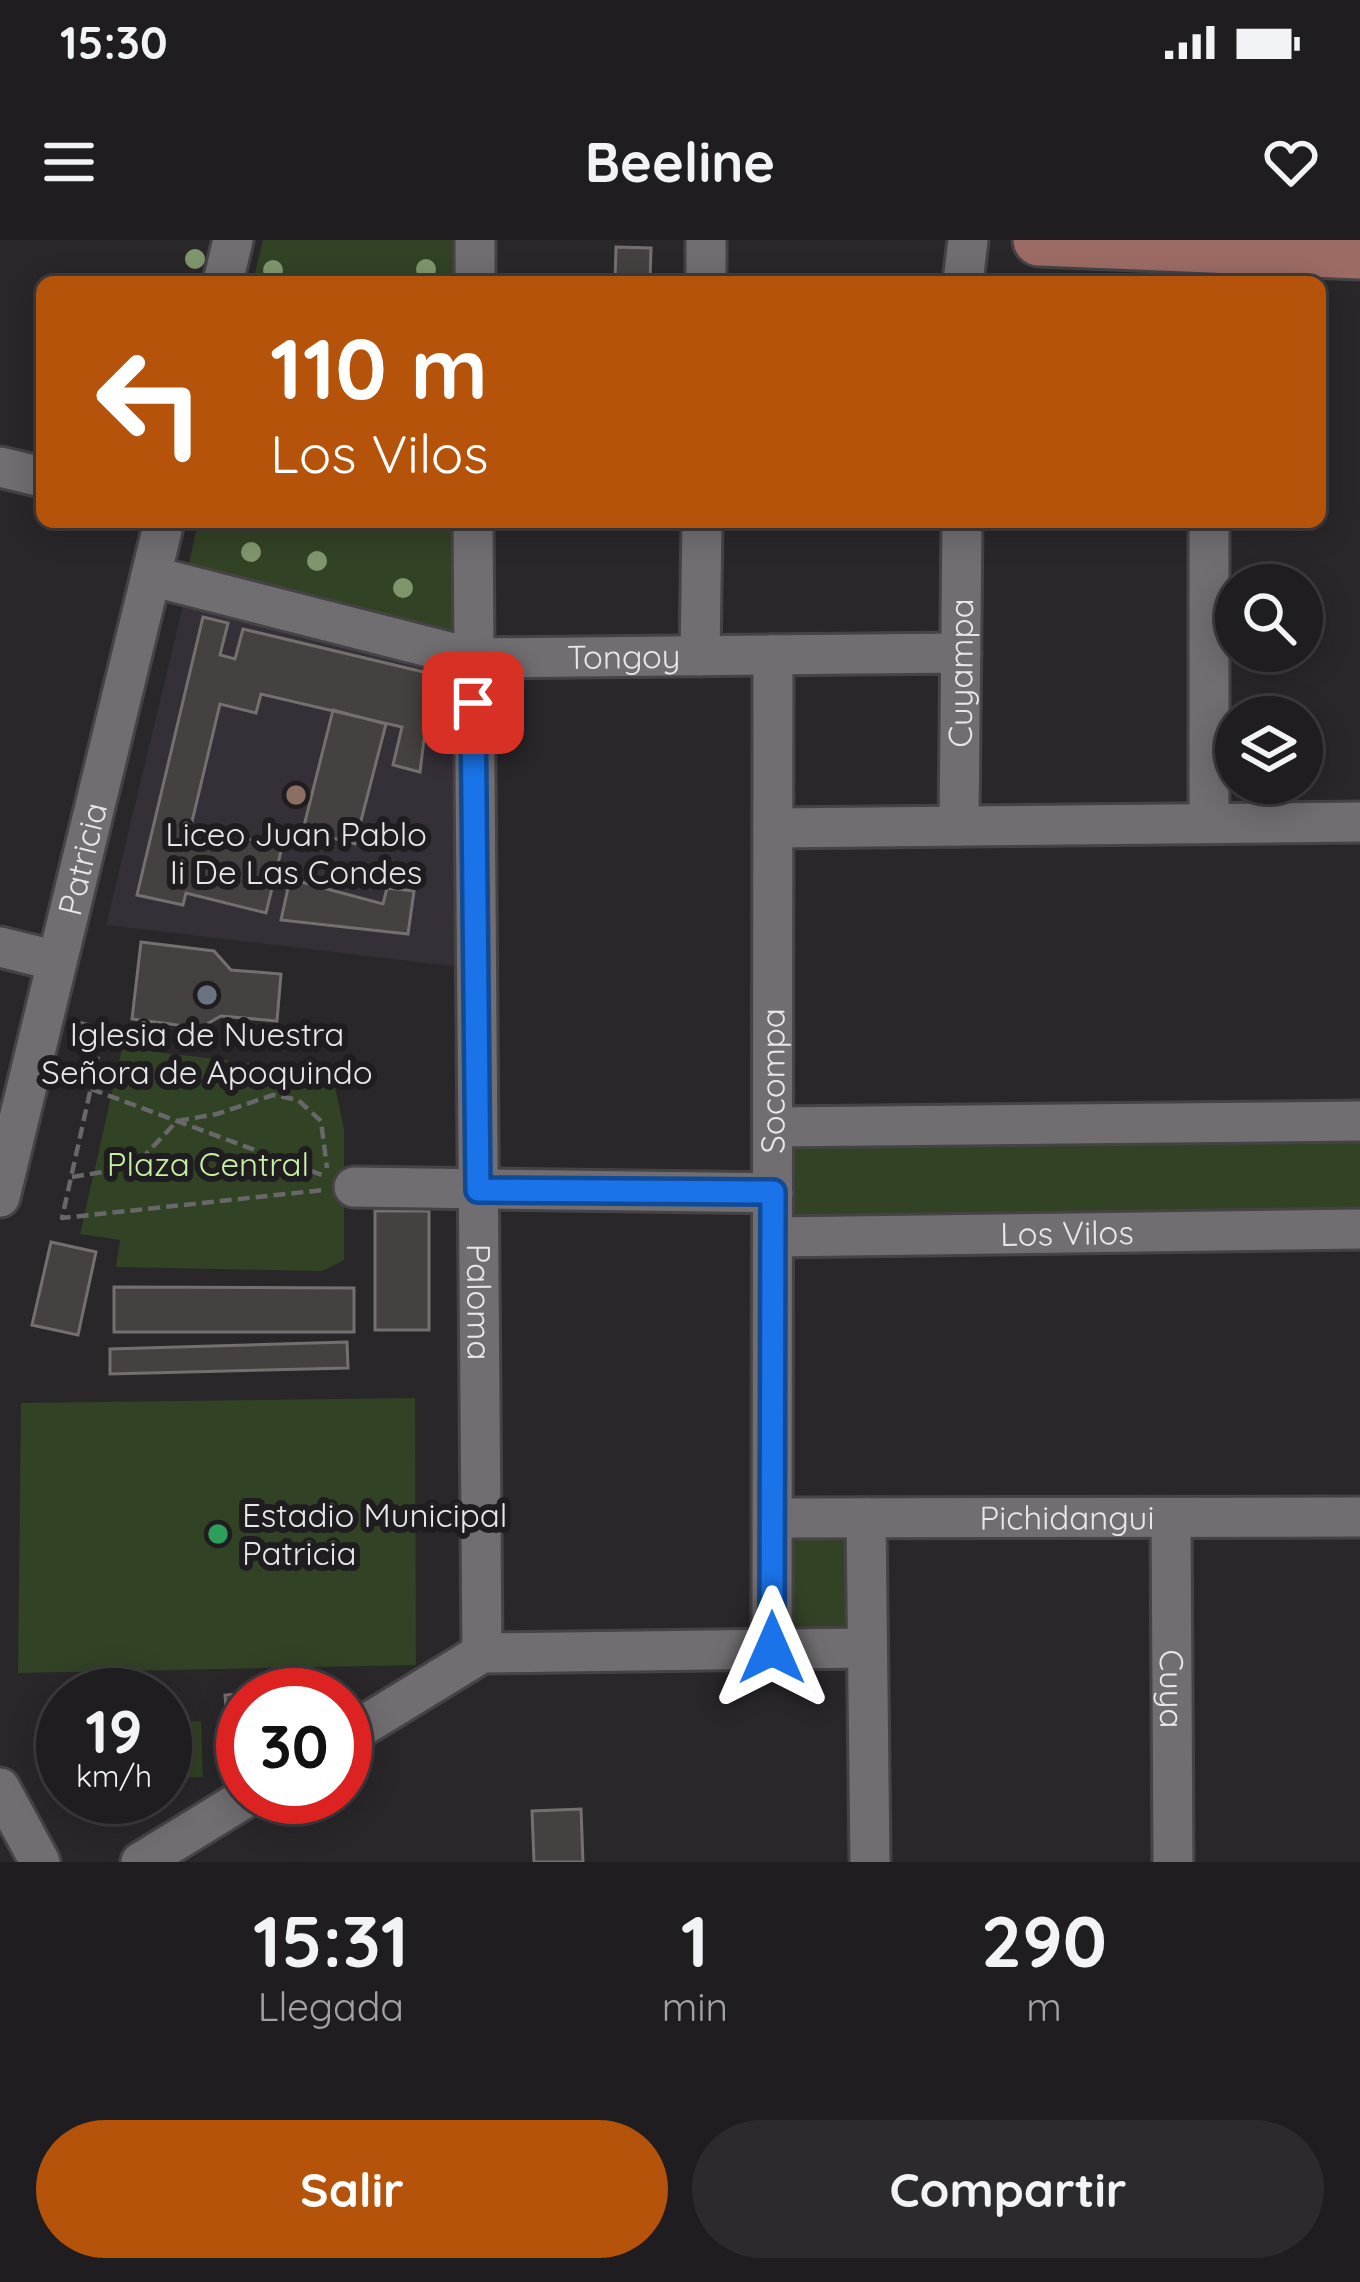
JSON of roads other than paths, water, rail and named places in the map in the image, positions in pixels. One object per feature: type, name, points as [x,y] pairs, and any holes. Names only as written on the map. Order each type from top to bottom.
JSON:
[{"type":"main road","points":[[1039,240],[1360,254]]},
{"type":"street","points":[[224,276],[233,240]]},
{"type":"street","points":[[475,240],[475,276]]},
{"type":"street","points":[[706,240],[706,276]]},
{"type":"street","points":[[964,276],[968,240]]},
{"type":"street","points":[[0,467],[36,476]]},
{"type":"street","name":"Patricia","points":[[0,1197],[163,528]]},
{"type":"street","name":"Paloma","points":[[473,528],[482,1652]]},
{"type":"street","points":[[700,656],[702,528]]},
{"type":"street","name":"Cuyampa","points":[[959,826],[962,528]]},
{"type":"street","points":[[1209,528],[1209,824]]},
{"type":"street","name":"Tongoy","points":[[152,575],[472,658],[961,653]]},
{"type":"street","name":"Socompa","points":[[772,1648],[773,655]]},
{"type":"street","points":[[773,828],[1360,822]]},
{"type":"street","points":[[0,947],[57,961]]},
{"type":"street","points":[[773,1127],[1360,1121]]},
{"type":"street","points":[[354,1186],[773,1192]]},
{"type":"street","name":"Los Vilos","points":[[772,1237],[1360,1229]]},
{"type":"street","name":"Pichidangui","points":[[772,1518],[1360,1517]]},
{"type":"street","points":[[866,1518],[870,1862]]},
{"type":"street","name":"Cuya","points":[[1171,1518],[1173,1862]]},
{"type":"street","points":[[372,1719],[482,1652],[867,1648]]},
{"type":"street","points":[[0,1788],[40,1862]]},
{"type":"street","points":[[141,1862],[216,1816]]},
{"type":"place","name":"Liceo Juan Pablo Ii De Las Condes","points":[[296,795]]},
{"type":"place","name":"Iglesia de Nuestra Señora de Apoquindo","points":[[207,995]]},
{"type":"place","name":"Estadio Municipal Patricia","points":[[218,1534]]},
{"type":"park label","name":"Plaza Central","points":[[208,1164]]}]
